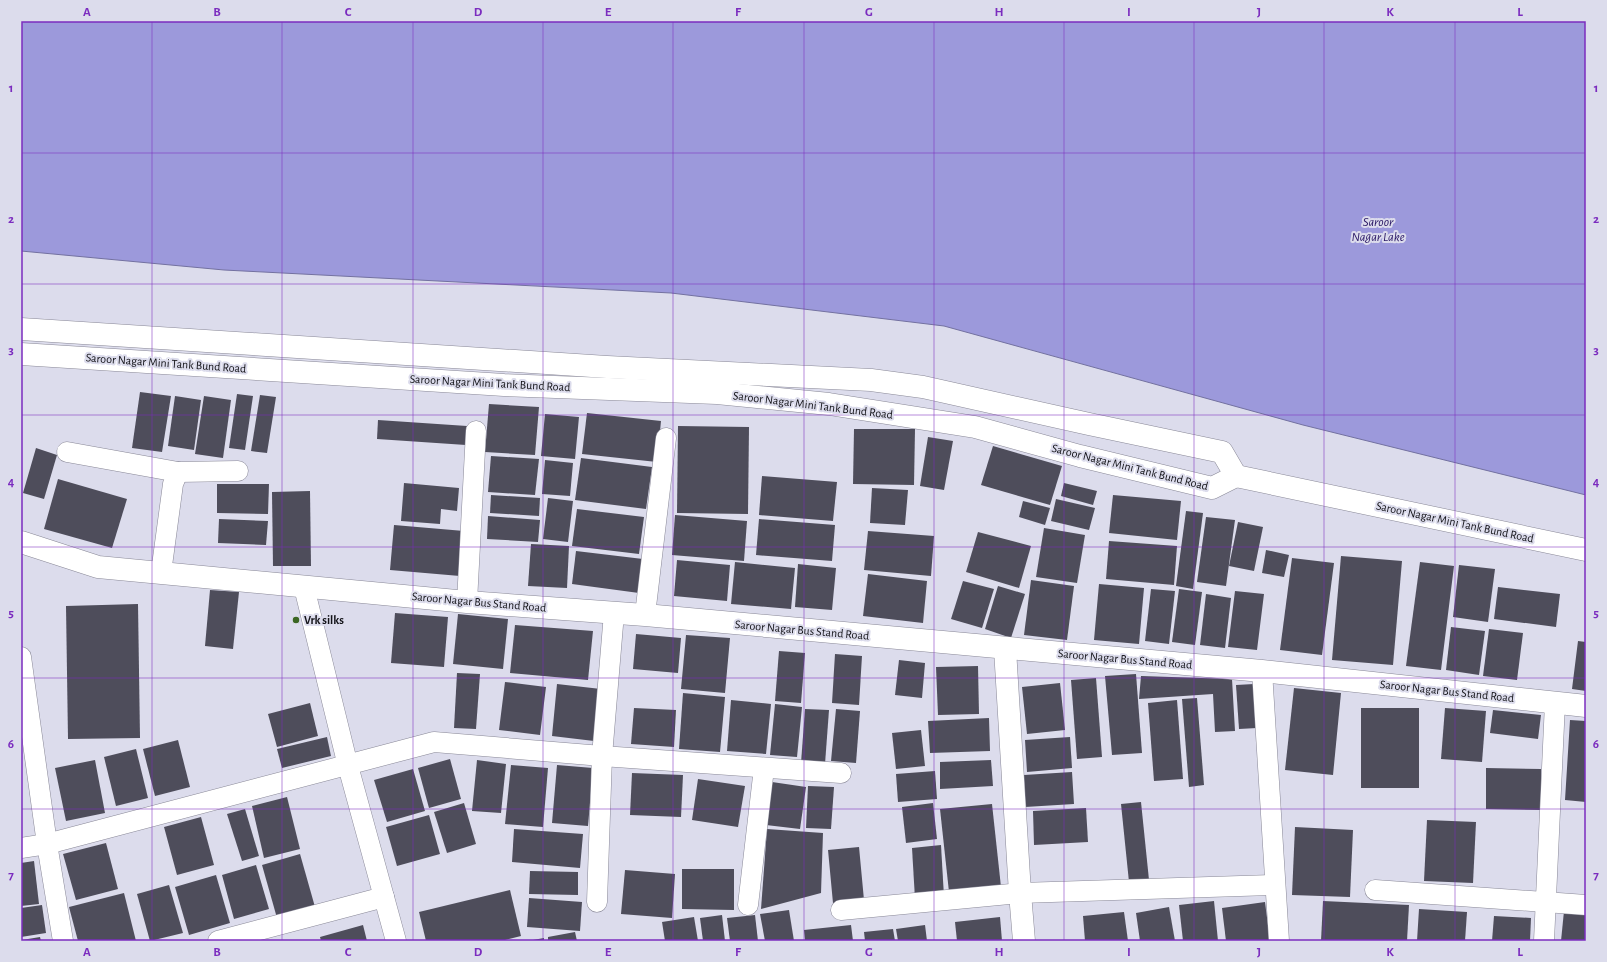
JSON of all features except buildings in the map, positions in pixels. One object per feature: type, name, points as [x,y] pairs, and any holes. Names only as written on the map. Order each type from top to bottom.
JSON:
[{"type":"main road","points":[[21,329],[607,367],[871,380],[923,388],[1222,452],[1236,476]]},
{"type":"main road","points":[[81,358],[85,334]]},
{"type":"main road","name":"Saroor Nagar Mini Tank Bund Road","points":[[21,354],[441,382],[717,393],[829,404],[975,427],[1080,456],[1212,488],[1236,476],[1586,550]]},
{"type":"main road","points":[[605,389],[607,367]]},
{"type":"main road","points":[[871,380],[872,411]]},
{"type":"main road","name":"Saroor Nagar Bus Stand Road","points":[[21,542],[98,567],[467,602],[645,615],[1005,649],[1262,671],[1586,706]]},
{"type":"main road","points":[[1005,649],[1024,941]]},
{"type":"street","points":[[467,602],[476,431]]},
{"type":"street","points":[[645,615],[666,438]]},
{"type":"street","points":[[67,452],[178,472],[238,471]]},
{"type":"street","points":[[161,573],[173,484],[178,472]]},
{"type":"street","points":[[304,587],[348,766],[396,941]]},
{"type":"street","points":[[597,902],[602,756],[614,613]]},
{"type":"street","points":[[21,658],[47,844],[63,941]]},
{"type":"street","points":[[1262,671],[1279,941]]},
{"type":"street","points":[[1544,941],[1556,702]]},
{"type":"street","points":[[21,848],[47,844],[348,766],[434,742],[602,756],[841,773]]},
{"type":"street","points":[[748,905],[764,768]]},
{"type":"street","points":[[841,910],[1020,893],[1275,885]]},
{"type":"street","points":[[1375,890],[1586,905]]},
{"type":"street","points":[[218,941],[384,897]]},
{"type":"water","name":"Saroor Nagar Lake","points":[[21,21],[1586,21],[1586,495],[1303,425],[944,326],[671,293],[224,270],[21,251]]},
{"type":"place","name":"Vrk silks","points":[[296,620]]}]
